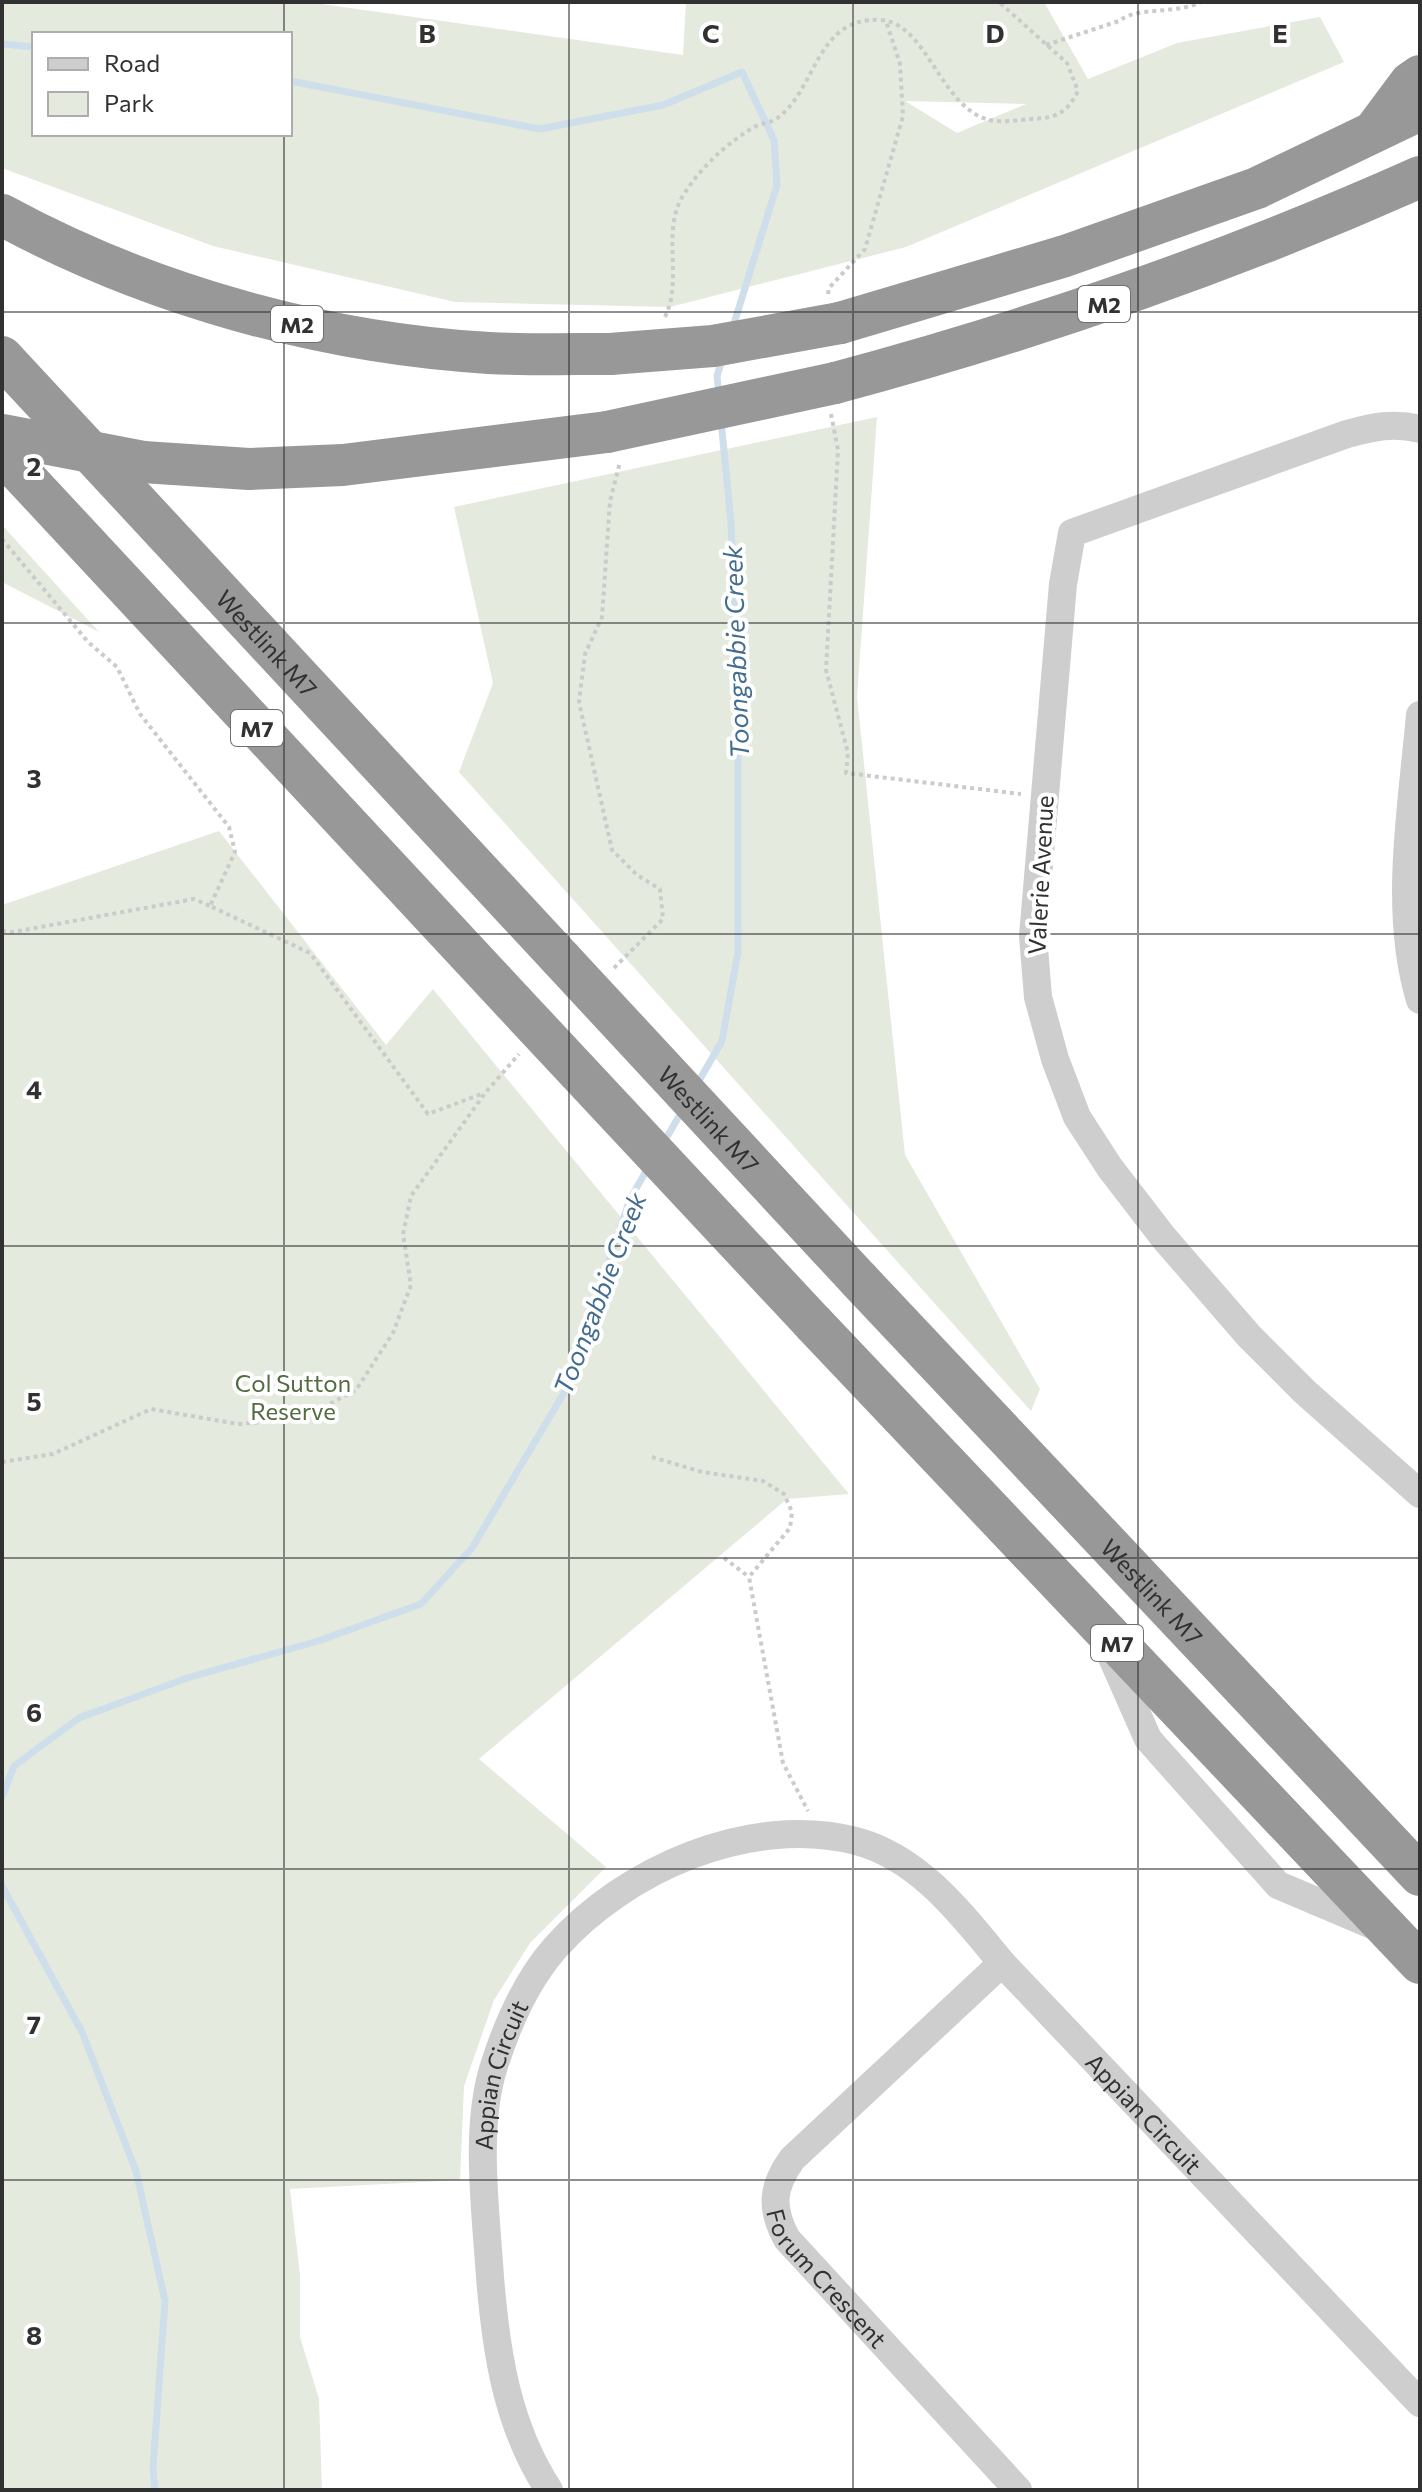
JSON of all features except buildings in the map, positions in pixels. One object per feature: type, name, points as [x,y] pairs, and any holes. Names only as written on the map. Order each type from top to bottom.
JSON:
[{"type":"highway","name":"M2","points":[[1372,134],[1410,83],[1420,76]]},
{"type":"highway","name":"M2","points":[[2,215],[46,239],[170,289],[292,323],[396,343],[488,353],[610,354],[713,346],[833,314],[941,295],[1161,224],[1257,188],[1420,110]]},
{"type":"highway","name":"M2","points":[[2,435],[143,462],[249,469],[343,465],[607,432],[832,398],[968,347],[1131,295],[1275,240],[1420,177]]},
{"type":"highway","name":"Westlink M7","points":[[2,357],[859,1280],[1420,1875]]},
{"type":"highway","name":"M7","points":[[2,453],[814,1324],[1406,1948]]},
{"type":"street","name":"Valerie Avenue","points":[[1420,429],[1401,424],[1375,426],[1347,434],[1072,533],[1063,584],[1033,936],[1038,997],[1055,1059],[1077,1117],[1110,1168],[1164,1238],[1249,1336],[1305,1392],[1420,1494]]},
{"type":"street","points":[[1420,715],[1415,854],[1408,932],[1420,1000]]},
{"type":"street","name":"Appian Circuit","points":[[549,2490],[533,2465],[508,2402],[494,2330],[484,2193],[485,2129],[493,2069],[516,2009],[553,1950],[588,1915],[630,1884],[678,1862],[739,1842],[810,1825],[857,1841],[907,1865],[946,1896],[1002,1963],[1420,2403]]},
{"type":"street","name":"Forum Crescent","points":[[1002,1963],[792,2159],[780,2176],[773,2197],[776,2219],[787,2239],[1018,2490]]},
{"type":"path","points":[[756,125],[776,119],[794,99],[822,49],[848,27],[886,21],[914,37],[936,74],[966,109],[990,121],[1051,119],[1068,110],[1078,91],[1067,63],[999,2]]},
{"type":"path","points":[[1046,45],[1119,21],[1128,14],[1183,10],[1201,2]]},
{"type":"path","points":[[833,314],[829,288],[865,249],[903,116],[900,64],[886,21]]},
{"type":"path","points":[[832,398],[838,450],[826,670],[848,753],[846,773],[1044,797]]},
{"type":"path","points":[[2,539],[88,642],[117,667],[140,714],[229,827],[235,852],[210,906]]},
{"type":"path","points":[[2,931],[13,932],[194,899],[310,953],[428,1114],[486,1092]]},
{"type":"path","points":[[652,1457],[702,1472],[763,1481],[784,1494],[792,1512],[790,1528],[749,1577]]},
{"type":"path","points":[[724,1558],[749,1577],[783,1763],[810,1825]]},
{"type":"green space","points":[[2,2],[307,2],[683,55],[686,2],[1044,2],[1088,79],[1177,43],[1320,17],[1344,62],[906,247],[670,307],[455,302],[213,246],[2,168]],"holes":[[[905,101],[1025,104],[957,133]]]},
{"type":"green space","points":[[877,417],[857,697],[905,1155],[1040,1389],[1031,1411],[459,772],[493,683],[454,507]]},
{"type":"green space","points":[[2,525],[99,632],[2,582]]},
{"type":"green space","name":"Col Sutton Reserve","points":[[219,831],[386,1045],[433,989],[849,1494],[787,1499],[479,1759],[606,1867],[530,1943],[494,2000],[464,2086],[460,2180],[290,2189],[300,2275],[300,2337],[319,2399],[322,2490],[2,2490],[2,905]]},
{"type":"waterway","points":[[2,44],[32,47]]},
{"type":"waterway","points":[[292,81],[540,129],[663,105],[742,72],[774,140],[777,185],[732,330]]},
{"type":"waterway","name":"Toongabbie Creek","points":[[719,395],[717,376],[723,357]]},
{"type":"waterway","name":"Toongabbie Creek","points":[[696,1086],[722,1041],[738,952],[738,717],[731,522],[721,420]]},
{"type":"waterway","name":"Toongabbie Creek","points":[[664,1142],[682,1111]]},
{"type":"waterway","name":"Toongabbie Creek","points":[[2,1797],[14,1766],[79,1718],[187,1678],[318,1641],[421,1604],[472,1548],[565,1391],[630,1199],[649,1166]]},
{"type":"waterway","name":"Toongabbie Creek","points":[[2,1886],[82,2032],[136,2171],[165,2301],[153,2468],[155,2490]]}]
